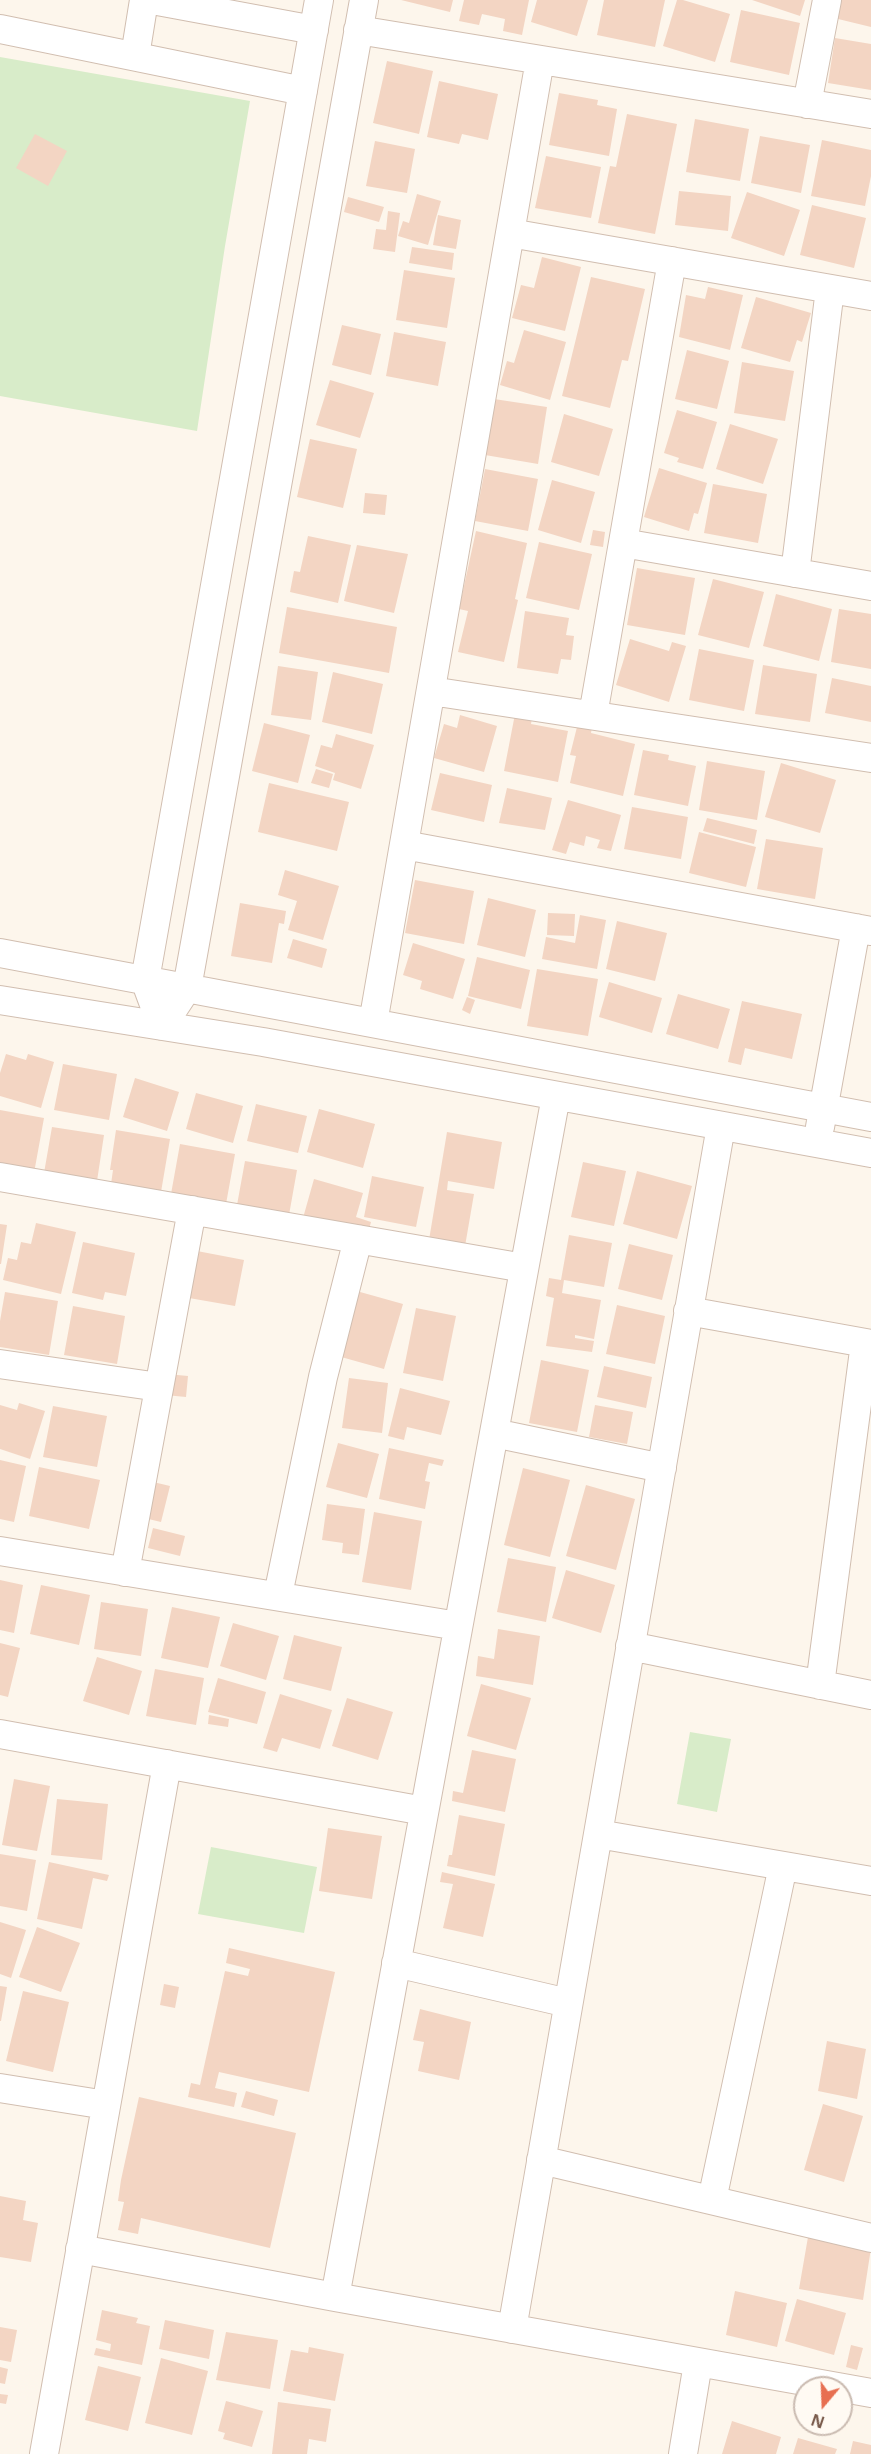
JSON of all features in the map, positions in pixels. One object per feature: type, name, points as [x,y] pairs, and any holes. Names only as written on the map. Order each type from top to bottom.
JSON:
[{"type":"street","points":[[135,56],[144,0]]},
{"type":"street","points":[[152,0],[314,30]]},
{"type":"street","points":[[162,1026],[145,980],[319,0]]},
{"type":"street","points":[[162,1026],[187,988],[364,0]]},
{"type":"street","points":[[807,104],[827,0]]},
{"type":"street","points":[[0,29],[303,91]]},
{"type":"street","points":[[358,30],[871,114]]},
{"type":"street","points":[[374,1023],[540,60]]},
{"type":"street","points":[[510,233],[871,296]]},
{"type":"street","points":[[593,716],[672,261]]},
{"type":"street","points":[[795,573],[830,289]]},
{"type":"street","points":[[623,543],[871,586]]},
{"type":"street","points":[[431,691],[871,758]]},
{"type":"street","points":[[404,845],[864,929],[817,1144]]},
{"type":"street","points":[[0,953],[871,1117]]},
{"type":"street","points":[[0,1000],[162,1026],[871,1153]]},
{"type":"street","points":[[334,2297],[556,1096]]},
{"type":"street","points":[[512,2329],[721,1126]]},
{"type":"street","points":[[0,1177],[524,1268]]},
{"type":"street","points":[[125,1572],[192,1210]]},
{"type":"street","points":[[278,1595],[323,1377],[358,1239]]},
{"type":"street","points":[[688,1311],[868,1343],[820,1685]]},
{"type":"street","points":[[0,1364],[159,1387]]},
{"type":"street","points":[[494,1433],[662,1468]]},
{"type":"street","points":[[0,1551],[458,1626]]},
{"type":"street","points":[[630,1646],[871,1695]]},
{"type":"street","points":[[0,1734],[424,1811]]},
{"type":"street","points":[[51,2453],[80,2249],[167,1764]]},
{"type":"street","points":[[598,1834],[871,1881]]},
{"type":"street","points":[[711,2200],[783,1866]]},
{"type":"street","points":[[396,1963],[568,2003]]},
{"type":"street","points":[[0,2088],[106,2105]]},
{"type":"street","points":[[541,2160],[871,2238]]},
{"type":"street","points":[[80,2249],[871,2393]]},
{"type":"street","points":[[683,2454],[698,2363]]},
{"type":"green space","points":[[0,57],[250,101],[197,431],[0,396]]},
{"type":"green space","points":[[690,1732],[731,1739],[717,1812],[677,1804]]},
{"type":"green space","points":[[211,1847],[317,1867],[304,1933],[198,1914]]},
{"type":"building","points":[[401,0],[453,0],[450,12]]},
{"type":"building","points":[[464,0],[529,0],[522,35],[503,31],[505,19],[482,14],[479,25],[459,21]]},
{"type":"building","points":[[537,0],[588,0],[577,36],[531,22]]},
{"type":"building","points":[[604,0],[665,0],[655,47],[597,35]]},
{"type":"building","points":[[677,0],[730,14],[715,62],[663,46]]},
{"type":"building","points":[[752,0],[805,0],[800,16]]},
{"type":"building","points":[[838,0],[871,0],[871,27],[834,18]]},
{"type":"building","points":[[741,10],[800,23],[789,75],[730,62]]},
{"type":"building","points":[[835,38],[871,44],[871,90],[828,83]]},
{"type":"building","points":[[387,61],[433,71],[419,134],[373,123]]},
{"type":"building","points":[[439,81],[498,94],[488,140],[462,134],[459,144],[427,137]]},
{"type":"building","points":[[559,93],[598,100],[597,105],[617,109],[609,156],[549,145]]},
{"type":"building","points":[[627,114],[677,124],[655,234],[598,223],[610,166],[616,167]]},
{"type":"building","points":[[695,119],[749,129],[740,181],[686,172]]},
{"type":"building","points":[[35,134],[67,151],[48,186],[16,168]]},
{"type":"building","points":[[760,136],[810,145],[801,193],[751,183]]},
{"type":"building","points":[[822,140],[871,150],[871,176],[865,206],[811,196]]},
{"type":"building","points":[[375,141],[415,149],[407,193],[366,186]]},
{"type":"building","points":[[546,156],[601,167],[591,218],[535,208]]},
{"type":"building","points":[[679,191],[731,196],[728,231],[675,225]]},
{"type":"building","points":[[747,192],[800,210],[784,256],[731,238]]},
{"type":"building","points":[[417,194],[441,201],[428,245],[398,236],[403,221],[409,223]]},
{"type":"building","points":[[348,197],[384,207],[379,222],[344,212]]},
{"type":"building","points":[[812,205],[866,218],[854,268],[800,255]]},
{"type":"building","points":[[388,211],[400,213],[395,252],[373,249],[376,229],[386,230]]},
{"type":"building","points":[[438,215],[461,220],[456,249],[433,245]]},
{"type":"building","points":[[412,247],[454,253],[452,270],[409,263]]},
{"type":"building","points":[[542,257],[581,267],[565,331],[512,318],[521,285],[534,288]]},
{"type":"building","points":[[404,270],[455,278],[447,328],[396,320]]},
{"type":"building","points":[[591,277],[645,289],[628,361],[622,360],[610,408],[562,396]]},
{"type":"building","points":[[708,287],[743,295],[730,350],[679,337],[686,295],[705,299]]},
{"type":"building","points":[[756,297],[811,313],[802,342],[797,340],[790,362],[741,348]]},
{"type":"building","points":[[342,325],[381,334],[371,375],[332,365]]},
{"type":"building","points":[[524,330],[566,342],[550,400],[500,385],[507,361],[514,363]]},
{"type":"building","points":[[394,332],[446,342],[438,386],[386,376]]},
{"type":"building","points":[[687,350],[729,361],[717,409],[675,399]]},
{"type":"building","points":[[742,362],[794,371],[785,421],[734,413]]},
{"type":"building","points":[[330,380],[374,393],[360,438],[316,425]]},
{"type":"building","points":[[494,399],[547,407],[538,464],[485,455]]},
{"type":"building","points":[[677,410],[717,422],[703,469],[677,462],[679,458],[664,453]]},
{"type":"building","points":[[564,414],[613,429],[599,476],[551,462]]},
{"type":"building","points":[[730,424],[778,439],[763,484],[716,469]]},
{"type":"building","points":[[310,439],[357,449],[343,508],[297,497]]},
{"type":"building","points":[[659,468],[707,483],[698,514],[694,513],[689,531],[644,517]]},
{"type":"building","points":[[485,469],[538,479],[528,531],[475,521]]},
{"type":"building","points":[[552,480],[595,492],[581,543],[538,530]]},
{"type":"building","points":[[713,484],[767,494],[758,543],[704,533]]},
{"type":"building","points":[[365,493],[387,495],[385,515],[363,513]]},
{"type":"building","points":[[593,530],[605,532],[603,547],[590,545]]},
{"type":"building","points":[[476,531],[527,543],[515,599],[518,600],[504,662],[458,652],[468,611],[459,609]]},
{"type":"building","points":[[308,536],[351,545],[338,603],[290,592],[294,571],[300,572]]},
{"type":"building","points":[[539,542],[592,554],[579,610],[526,598]]},
{"type":"building","points":[[357,545],[408,554],[394,613],[344,601]]},
{"type":"building","points":[[637,568],[695,578],[685,635],[627,625]]},
{"type":"building","points":[[713,579],[764,592],[749,648],[698,635]]},
{"type":"building","points":[[776,594],[832,609],[819,661],[763,646]]},
{"type":"building","points":[[287,607],[397,627],[389,673],[279,653]]},
{"type":"building","points":[[839,609],[871,614],[871,669],[831,662]]},
{"type":"building","points":[[525,611],[569,618],[566,635],[574,636],[571,660],[561,659],[558,674],[517,668]]},
{"type":"building","points":[[630,639],[669,651],[672,642],[686,646],[669,702],[616,685]]},
{"type":"building","points":[[699,649],[754,660],[744,711],[689,700]]},
{"type":"building","points":[[763,665],[817,674],[810,722],[755,714]]},
{"type":"building","points":[[278,666],[318,672],[311,720],[271,715]]},
{"type":"building","points":[[333,672],[383,684],[372,734],[322,722]]},
{"type":"building","points":[[832,678],[871,686],[871,722],[825,713]]},
{"type":"building","points":[[515,714],[532,718],[531,724],[568,731],[558,782],[504,771]]},
{"type":"building","points":[[460,715],[497,726],[484,772],[434,758],[444,724],[457,728]]},
{"type":"building","points":[[264,723],[310,735],[298,783],[252,771]]},
{"type":"building","points":[[578,723],[592,727],[591,733],[635,744],[623,796],[570,783],[576,756],[570,755]]},
{"type":"building","points":[[336,734],[374,745],[361,789],[333,780],[335,773],[315,766],[321,745],[332,748]]},
{"type":"building","points":[[643,750],[669,755],[668,760],[696,766],[688,806],[634,795]]},
{"type":"building","points":[[707,761],[765,771],[757,820],[699,810]]},
{"type":"building","points":[[781,763],[836,780],[820,833],[765,817]]},
{"type":"building","points":[[316,769],[333,774],[329,788],[311,783]]},
{"type":"building","points":[[440,773],[492,785],[484,822],[431,810]]},
{"type":"building","points":[[269,783],[349,802],[337,851],[258,832]]},
{"type":"building","points":[[507,788],[552,798],[545,830],[499,823]]},
{"type":"building","points":[[568,800],[621,815],[611,851],[597,848],[600,840],[586,836],[584,846],[570,842],[566,854],[552,850]]},
{"type":"building","points":[[632,807],[688,817],[681,859],[624,849]]},
{"type":"building","points":[[707,818],[757,830],[754,844],[703,831]]},
{"type":"building","points":[[699,832],[756,847],[746,887],[689,873]]},
{"type":"building","points":[[766,839],[823,848],[815,899],[757,889]]},
{"type":"building","points":[[285,870],[339,886],[323,940],[288,930],[297,901],[278,895]]},
{"type":"building","points":[[415,880],[474,891],[464,944],[405,933]]},
{"type":"building","points":[[488,898],[536,910],[525,957],[477,945]]},
{"type":"building","points":[[240,903],[286,911],[284,924],[279,923],[272,963],[231,956]]},
{"type":"building","points":[[548,913],[575,914],[574,936],[547,935]]},
{"type":"building","points":[[580,915],[606,920],[597,969],[542,959],[546,937],[575,943]]},
{"type":"building","points":[[617,921],[667,933],[655,981],[606,969]]},
{"type":"building","points":[[293,939],[327,949],[322,968],[287,958]]},
{"type":"building","points":[[413,943],[465,959],[453,999],[420,989],[422,981],[403,975]]},
{"type":"building","points":[[477,957],[530,970],[521,1009],[468,996]]},
{"type":"building","points":[[537,969],[598,979],[588,1036],[527,1026]]},
{"type":"building","points":[[609,982],[662,998],[652,1033],[599,1017]]},
{"type":"building","points":[[678,994],[730,1009],[718,1049],[666,1034]]},
{"type":"building","points":[[467,997],[475,1000],[470,1014],[462,1010]]},
{"type":"building","points":[[742,1001],[802,1014],[792,1059],[745,1048],[741,1065],[728,1062]]},
{"type":"building","points":[[6,1054],[26,1060],[28,1054],[54,1062],[41,1108],[0,1096],[0,1073]]},
{"type":"building","points":[[63,1064],[117,1074],[109,1120],[54,1110]]},
{"type":"building","points":[[135,1078],[179,1092],[167,1131],[123,1117]]},
{"type":"building","points":[[196,1093],[243,1106],[233,1143],[186,1129]]},
{"type":"building","points":[[256,1104],[307,1116],[298,1153],[247,1141]]},
{"type":"building","points":[[319,1109],[375,1124],[363,1168],[307,1152]]},
{"type":"building","points":[[0,1110],[44,1118],[34,1173],[0,1167]]},
{"type":"building","points":[[52,1127],[104,1135],[97,1181],[44,1173]]},
{"type":"building","points":[[116,1130],[170,1139],[161,1192],[111,1184],[113,1170],[110,1170]]},
{"type":"building","points":[[447,1132],[502,1142],[494,1189],[448,1181],[447,1190],[474,1194],[464,1252],[428,1246]]},
{"type":"building","points":[[180,1144],[235,1154],[226,1204],[171,1194]]},
{"type":"building","points":[[245,1161],[297,1170],[289,1215],[237,1205]]},
{"type":"building","points":[[583,1162],[626,1171],[614,1226],[571,1217]]},
{"type":"building","points":[[637,1171],[692,1186],[677,1239],[623,1224]]},
{"type":"building","points":[[372,1176],[424,1187],[416,1227],[364,1217]]},
{"type":"building","points":[[314,1179],[363,1193],[356,1217],[371,1222],[367,1237],[303,1218]]},
{"type":"building","points":[[36,1223],[76,1232],[61,1294],[3,1280],[8,1258],[17,1260],[21,1242],[31,1244]]},
{"type":"building","points":[[0,1224],[7,1225],[1,1264],[0,1264]]},
{"type":"building","points":[[569,1235],[612,1243],[604,1287],[564,1280],[562,1293],[601,1300],[594,1339],[575,1335],[575,1338],[594,1341],[592,1352],[546,1346],[554,1298],[546,1296],[549,1278],[561,1280]]},
{"type":"building","points":[[83,1242],[135,1253],[126,1296],[105,1292],[103,1300],[72,1293]]},
{"type":"building","points":[[629,1244],[673,1255],[662,1300],[618,1289]]},
{"type":"building","points":[[197,1251],[244,1260],[235,1306],[189,1298]]},
{"type":"building","points":[[353,1290],[403,1304],[384,1369],[334,1355]]},
{"type":"building","points":[[5,1292],[58,1301],[49,1355],[0,1347],[0,1321]]},
{"type":"building","points":[[617,1305],[665,1316],[655,1364],[606,1354]]},
{"type":"building","points":[[73,1306],[125,1316],[117,1364],[64,1355]]},
{"type":"building","points":[[416,1308],[456,1316],[443,1381],[403,1373]]},
{"type":"building","points":[[541,1360],[589,1370],[577,1432],[529,1423]]},
{"type":"building","points":[[604,1366],[652,1377],[646,1408],[597,1397]]},
{"type":"building","points":[[167,1374],[188,1376],[186,1397],[165,1395]]},
{"type":"building","points":[[349,1378],[388,1383],[382,1433],[342,1428]]},
{"type":"building","points":[[400,1388],[450,1401],[441,1435],[407,1427],[404,1440],[388,1436]]},
{"type":"building","points":[[19,1403],[45,1411],[30,1459],[0,1449],[0,1405],[17,1410]]},
{"type":"building","points":[[595,1405],[633,1412],[627,1444],[589,1437]]},
{"type":"building","points":[[53,1406],[107,1416],[97,1467],[43,1457]]},
{"type":"building","points":[[338,1443],[379,1454],[367,1498],[326,1487]]},
{"type":"building","points":[[389,1448],[444,1460],[442,1466],[429,1463],[425,1481],[430,1482],[425,1509],[379,1499]]},
{"type":"building","points":[[0,1460],[26,1466],[14,1522],[0,1519]]},
{"type":"building","points":[[39,1467],[100,1480],[89,1529],[29,1516]]},
{"type":"building","points":[[523,1468],[570,1480],[550,1557],[504,1545]]},
{"type":"building","points":[[149,1481],[170,1486],[161,1522],[140,1517]]},
{"type":"building","points":[[586,1485],[635,1499],[616,1570],[566,1556]]},
{"type":"building","points":[[327,1504],[365,1509],[359,1555],[342,1553],[343,1543],[322,1540]]},
{"type":"building","points":[[374,1512],[422,1521],[411,1590],[362,1582]]},
{"type":"building","points":[[153,1528],[185,1536],[180,1556],[148,1548]]},
{"type":"building","points":[[508,1558],[556,1567],[546,1622],[497,1612]]},
{"type":"building","points":[[566,1570],[615,1585],[601,1633],[552,1618]]},
{"type":"building","points":[[0,1580],[23,1585],[14,1633],[0,1630]]},
{"type":"building","points":[[41,1585],[90,1595],[79,1645],[30,1634]]},
{"type":"building","points":[[101,1602],[148,1609],[141,1656],[94,1649]]},
{"type":"building","points":[[172,1607],[220,1617],[208,1668],[161,1658]]},
{"type":"building","points":[[233,1623],[279,1636],[266,1680],[220,1666]]},
{"type":"building","points":[[498,1629],[540,1636],[533,1685],[476,1676],[478,1656],[494,1659]]},
{"type":"building","points":[[294,1635],[342,1647],[331,1691],[283,1679]]},
{"type":"building","points":[[0,1643],[20,1648],[8,1697],[0,1695]]},
{"type":"building","points":[[97,1657],[142,1671],[129,1715],[83,1701]]},
{"type":"building","points":[[155,1669],[204,1678],[196,1725],[146,1716]]},
{"type":"building","points":[[218,1678],[266,1692],[257,1724],[208,1712]]},
{"type":"building","points":[[481,1684],[531,1698],[516,1750],[467,1736]]},
{"type":"building","points":[[280,1694],[332,1710],[320,1749],[282,1738],[277,1752],[263,1748]]},
{"type":"building","points":[[347,1698],[393,1712],[378,1760],[332,1746]]},
{"type":"building","points":[[209,1715],[229,1719],[228,1727],[208,1724]]},
{"type":"building","points":[[472,1750],[516,1759],[505,1812],[452,1801],[453,1791],[463,1793]]},
{"type":"building","points":[[14,1779],[50,1786],[37,1851],[2,1845]]},
{"type":"building","points":[[57,1799],[108,1804],[102,1860],[51,1855]]},
{"type":"building","points":[[459,1815],[505,1824],[495,1876],[447,1866],[449,1855],[452,1855]]},
{"type":"building","points":[[328,1828],[382,1836],[372,1899],[319,1891]]},
{"type":"building","points":[[0,1854],[36,1860],[27,1911],[0,1906]]},
{"type":"building","points":[[49,1862],[109,1875],[107,1881],[93,1878],[82,1929],[37,1919]]},
{"type":"building","points":[[442,1872],[495,1884],[483,1937],[443,1928],[453,1884],[440,1882]]},
{"type":"building","points":[[0,1922],[26,1930],[11,1978],[0,1974]]},
{"type":"building","points":[[37,1927],[80,1943],[61,1992],[19,1977]]},
{"type":"building","points":[[229,1948],[335,1972],[309,2092],[219,2072],[215,2088],[237,2093],[234,2107],[188,2097],[191,2083],[200,2085],[225,1971],[248,1976],[250,1969],[226,1963]]},
{"type":"building","points":[[164,1984],[179,1987],[175,2008],[160,2005]]},
{"type":"building","points":[[0,1986],[7,1987],[1,2021],[0,2021]]},
{"type":"building","points":[[23,1991],[69,2002],[53,2072],[6,2061]]},
{"type":"building","points":[[420,2009],[471,2022],[459,2080],[418,2071],[424,2042],[413,2040]]},
{"type":"building","points":[[827,2041],[866,2049],[857,2099],[818,2091]]},
{"type":"building","points":[[246,2091],[278,2100],[274,2116],[241,2107]]},
{"type":"building","points":[[139,2097],[296,2133],[270,2248],[141,2218],[138,2234],[118,2230],[124,2202],[118,2201],[121,2180]]},
{"type":"building","points":[[823,2104],[863,2116],[844,2182],[804,2170]]},
{"type":"building","points":[[0,2196],[26,2201],[23,2220],[38,2223],[31,2262],[0,2257]]},
{"type":"building","points":[[808,2237],[871,2248],[863,2300],[799,2289]]},
{"type":"building","points":[[735,2291],[787,2303],[777,2347],[726,2335]]},
{"type":"building","points":[[797,2299],[846,2313],[834,2355],[785,2341]]},
{"type":"building","points":[[102,2310],[138,2318],[136,2323],[150,2326],[142,2365],[94,2355],[96,2348],[110,2351],[111,2344],[96,2340]]},
{"type":"building","points":[[165,2320],[214,2330],[209,2359],[159,2349]]},
{"type":"building","points":[[0,2327],[17,2330],[11,2362],[0,2360]]},
{"type":"building","points":[[226,2332],[278,2340],[270,2389],[216,2380]]},
{"type":"building","points":[[851,2345],[863,2348],[857,2370],[846,2367]]},
{"type":"building","points":[[309,2347],[344,2354],[335,2401],[283,2391],[291,2350],[308,2353]]},
{"type":"building","points":[[161,2358],[208,2371],[192,2435],[145,2423]]},
{"type":"building","points":[[98,2366],[141,2377],[128,2431],[85,2420]]},
{"type":"building","points":[[0,2367],[8,2369],[5,2384],[0,2383]]},
{"type":"building","points":[[0,2394],[8,2395],[6,2404],[0,2403]]},
{"type":"building","points":[[226,2401],[263,2411],[252,2447],[223,2439],[225,2433],[218,2431]]},
{"type":"building","points":[[278,2402],[331,2409],[326,2442],[309,2439],[307,2454],[272,2454]]},
{"type":"building","points":[[732,2421],[781,2437],[776,2454],[722,2454]]},
{"type":"building","points":[[798,2438],[837,2449],[835,2454],[793,2454]]},
{"type":"building","points":[[853,2441],[871,2445],[871,2454],[850,2454]]}]
